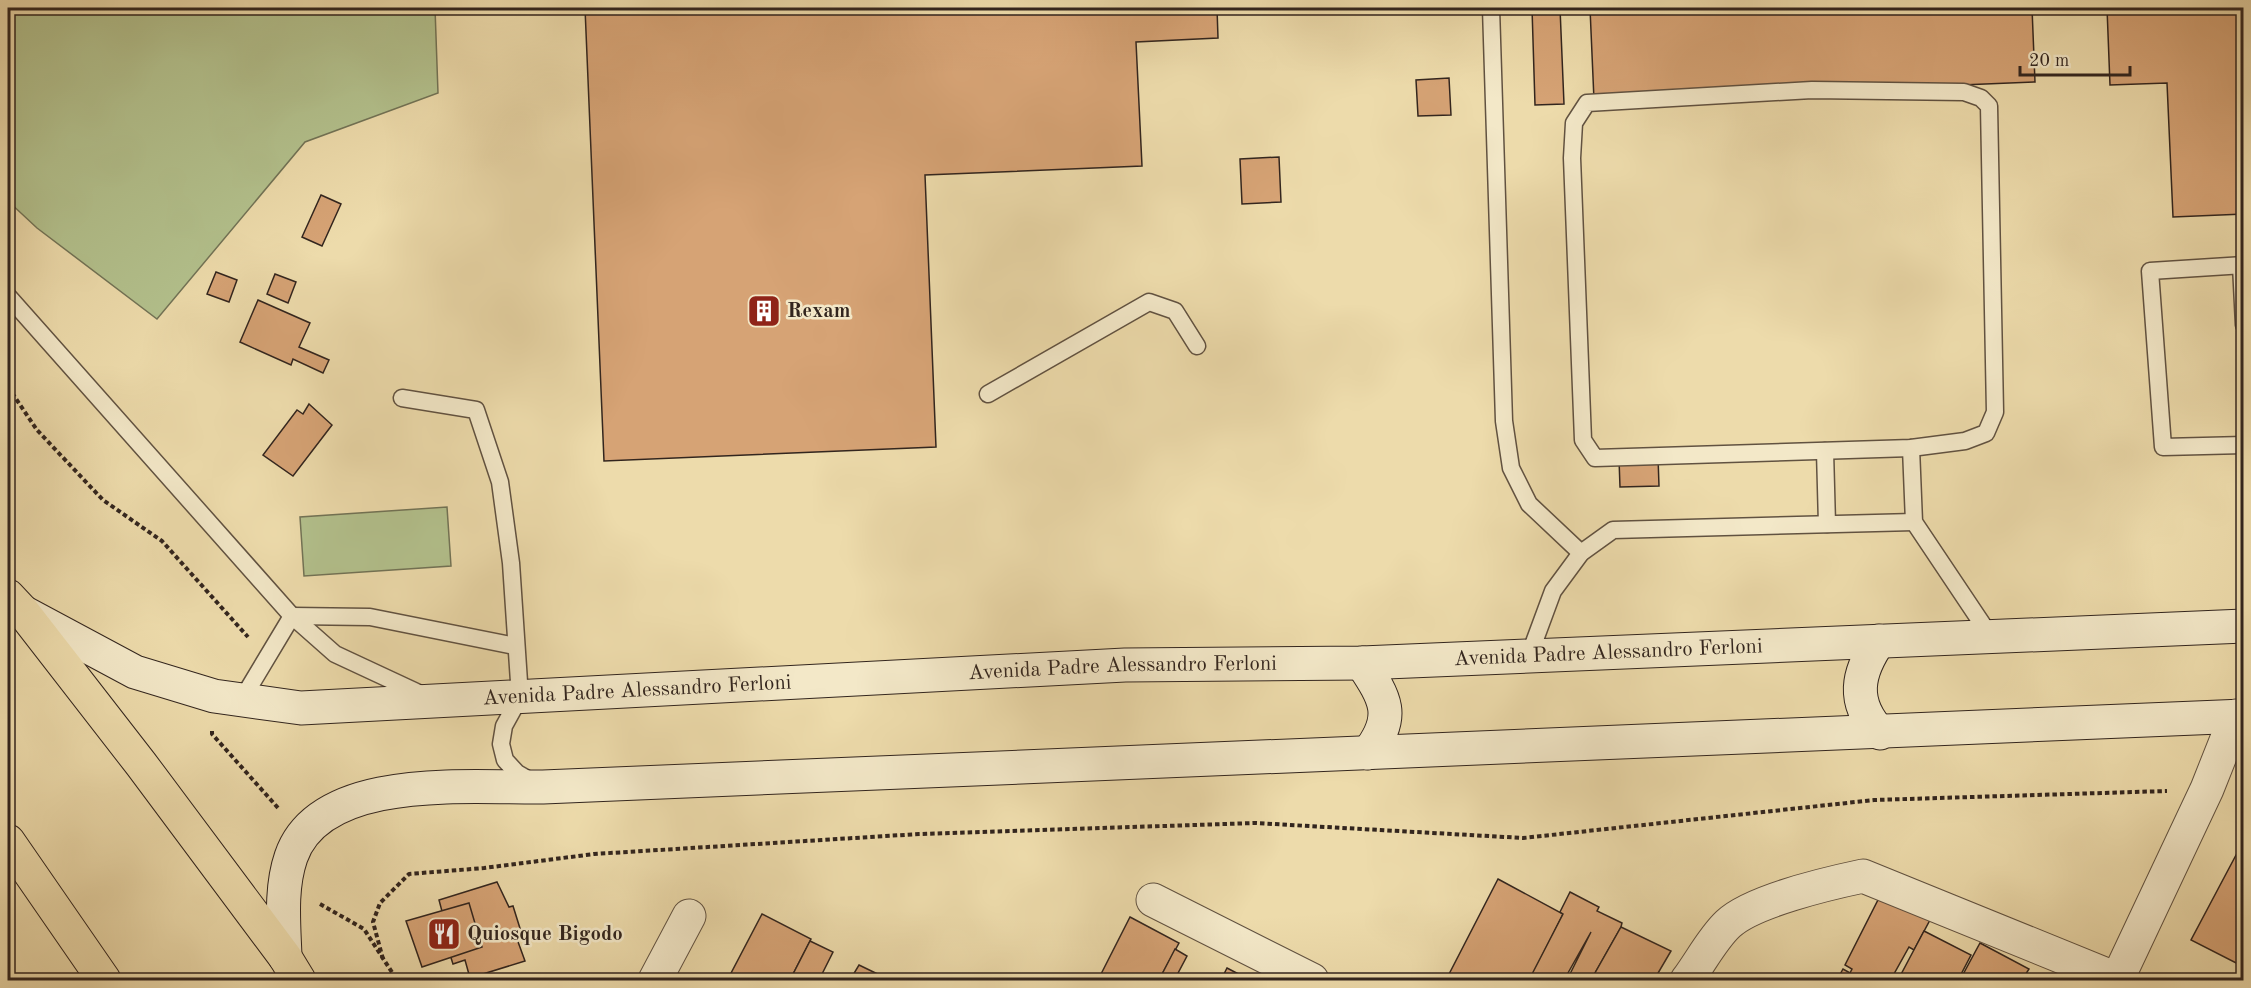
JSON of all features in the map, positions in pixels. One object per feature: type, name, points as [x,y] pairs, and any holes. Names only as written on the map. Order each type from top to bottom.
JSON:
[{"type":"main road","name":"Avenida Padre Alessandro Ferloni","points":[[15,604],[135,672],[227,699],[301,708],[1125,665],[1362,663],[2244,626]]},
{"type":"main road","points":[[15,604],[147,772],[292,969]]},
{"type":"main road","points":[[1879,641],[1861,671],[1859,689],[1870,722],[1880,733]]},
{"type":"main road","points":[[1362,663],[1383,695],[1386,710],[1385,725],[1368,753]]},
{"type":"main road","points":[[292,969],[284,899],[291,857],[306,828],[332,810],[362,798],[409,789],[543,787],[1880,733],[2240,716],[2118,980],[1863,876],[1820,885],[1767,903],[1729,923],[1687,981]]},
{"type":"main road","points":[[8,841],[104,981]]},
{"type":"main road","points":[[1153,900],[1312,981]]},
{"type":"main road","points":[[655,981],[689,916]]},
{"type":"lane","points":[[1491,8],[1504,421],[1511,468],[1529,504],[1581,553]]},
{"type":"lane","points":[[1812,90],[1964,92],[1981,98],[1989,106],[1995,412],[1986,433],[1965,441],[1911,448],[1595,458],[1583,440],[1572,158],[1574,123],[1587,103],[1812,90]]},
{"type":"lane","points":[[2244,325],[2242,265],[2150,271],[2163,447],[2244,445]]},
{"type":"lane","points":[[8,296],[292,616],[335,654],[441,702]]},
{"type":"lane","points":[[988,394],[1149,302],[1175,310],[1197,346]]},
{"type":"lane","points":[[402,398],[476,410],[500,482],[510,563],[520,697],[504,726],[501,744],[505,760],[517,773],[543,787]]},
{"type":"lane","points":[[1911,448],[1914,522],[1991,637]]},
{"type":"lane","points":[[1825,451],[1827,524]]},
{"type":"lane","points":[[1529,656],[1553,591],[1581,553],[1613,530],[1914,522]]},
{"type":"lane","points":[[292,616],[370,617],[515,646]]},
{"type":"lane","points":[[227,699],[268,657],[292,616]]},
{"type":"path","points":[[8,387],[37,430],[103,501],[162,541],[268,657]]},
{"type":"path","points":[[227,699],[212,734],[303,836]]},
{"type":"path","points":[[383,959],[373,921],[380,903],[409,874],[484,868],[594,854],[919,834],[1255,823],[1523,838],[1874,800],[2207,789]]},
{"type":"path","points":[[317,902],[364,929],[397,981]]},
{"type":"green space","points":[[8,8],[435,8],[438,93],[305,142],[157,319],[37,228],[8,201]]},
{"type":"green space","points":[[447,507],[451,566],[304,576],[300,517]]},
{"type":"building","name":"Rexam","points":[[585,8],[1217,8],[1218,38],[1136,42],[1142,166],[925,175],[936,447],[604,461]]},
{"type":"building","points":[[1532,8],[1560,8],[1564,104],[1535,105]]},
{"type":"building","points":[[1590,8],[2032,8],[2035,82],[1594,100]]},
{"type":"building","points":[[2107,8],[2244,8],[2244,214],[2173,217],[2167,83],[2110,85]]},
{"type":"building","points":[[1449,78],[1451,115],[1418,116],[1416,80]]},
{"type":"building","points":[[1279,157],[1281,202],[1242,204],[1240,159]]},
{"type":"building","points":[[321,195],[341,204],[322,246],[302,237]]},
{"type":"building","points":[[216,272],[237,280],[229,302],[207,294]]},
{"type":"building","points":[[275,274],[296,282],[288,303],[267,294]]},
{"type":"building","points":[[258,300],[310,323],[299,347],[329,360],[323,373],[293,359],[291,365],[240,342]]},
{"type":"building","points":[[309,404],[332,425],[293,476],[263,455],[297,410],[303,414]]},
{"type":"building","points":[[1658,457],[1659,486],[1620,487],[1619,459]]},
{"type":"building","points":[[2244,840],[2244,967],[2191,940]]},
{"type":"building","points":[[1498,879],[1563,914],[1534,972],[1529,980],[1446,980]]},
{"type":"building","points":[[497,882],[509,907],[513,906],[523,938],[517,939],[525,961],[470,978],[465,960],[453,964],[438,917],[443,915],[439,900]]},
{"type":"building","points":[[1570,892],[1599,907],[1597,911],[1622,923],[1621,927],[1591,980],[1567,980],[1591,932],[1564,980],[1529,980],[1563,914],[1560,912]]},
{"type":"building","points":[[1882,892],[1931,918],[1914,950],[1909,947],[1893,980],[1837,980],[1843,969],[1850,973],[1852,969],[1845,965]]},
{"type":"building","name":"Quiosque Bigodo","points":[[469,903],[482,947],[422,967],[406,921]]},
{"type":"building","points":[[762,914],[811,939],[790,980],[735,980],[729,977]]},
{"type":"building","points":[[1130,917],[1179,943],[1161,976],[1156,974],[1152,980],[1098,980]]},
{"type":"building","points":[[1621,927],[1671,951],[1654,980],[1591,980]]},
{"type":"building","points":[[1924,931],[1971,955],[1958,980],[1898,980]]},
{"type":"building","points":[[810,941],[833,952],[819,980],[790,980]]},
{"type":"building","points":[[1980,943],[2029,969],[2022,980],[1960,980]]},
{"type":"building","points":[[1175,949],[1187,956],[1176,977],[1178,980],[1159,980]]},
{"type":"building","points":[[859,965],[890,980],[850,980]]},
{"type":"building","points":[[1227,968],[1250,980],[1221,980]]},
{"type":"place","name":"Rexam","points":[[764,311]]},
{"type":"place","name":"Quiosque Bigodo","points":[[444,934]]}]
